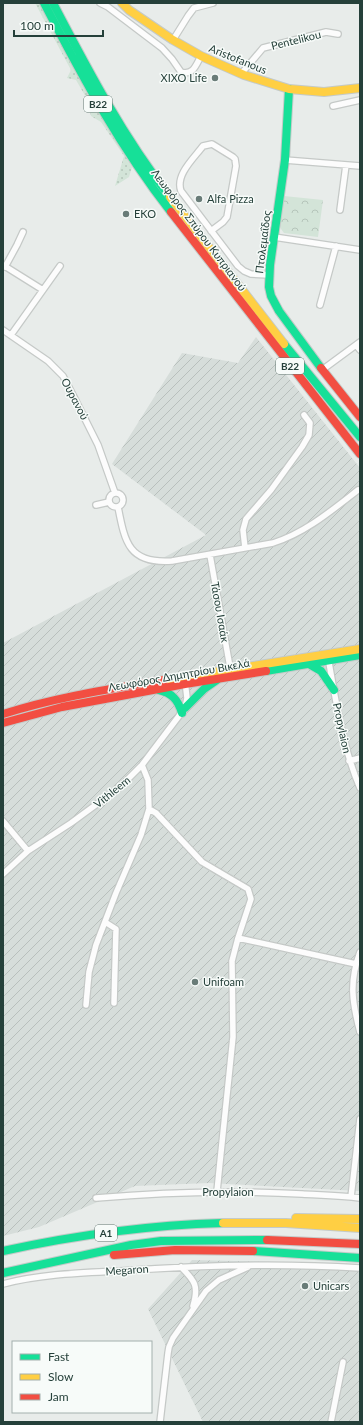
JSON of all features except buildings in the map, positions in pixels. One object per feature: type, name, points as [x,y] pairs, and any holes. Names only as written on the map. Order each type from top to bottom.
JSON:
[{"type":"main road","name":"Λεωφόρος Σπύρου Κυπριανού","points":[[44,3],[81,75],[105,117],[161,200],[360,454]]},
{"type":"main road","name":"Λεωφόρος Σπύρου Κυπριανού","points":[[54,3],[112,112],[158,182],[273,330],[360,437]]},
{"type":"main road","name":"Aristofanous","points":[[122,3],[173,40],[201,56],[241,74],[289,89],[324,92],[360,88]]},
{"type":"main road","name":"Πτολεμαΐδος","points":[[289,89],[285,160],[269,275],[270,292],[279,312],[322,370],[360,417]]},
{"type":"main road","name":"Λεωφόρος Δημητρίου Βικελά","points":[[3,723],[62,707],[156,690],[185,680],[219,678],[230,673],[309,664],[360,649]]},
{"type":"main road","name":"Λεωφόρος Δημητρίου Βικελά","points":[[3,714],[34,704],[76,695],[328,658],[360,655]]},
{"type":"main road","points":[[309,664],[322,671],[334,690]]},
{"type":"main road","points":[[156,690],[166,691],[174,696],[183,710],[219,678]]},
{"type":"main road","points":[[211,1222],[262,1218],[360,1219]]},
{"type":"main road","name":"A1","points":[[3,1251],[42,1242],[131,1229],[211,1222],[284,1223],[360,1228]]},
{"type":"main road","name":"A1","points":[[3,1273],[148,1242],[182,1240],[304,1240],[360,1244]]},
{"type":"main road","points":[[234,1240],[327,1250],[360,1256]]},
{"type":"main road","points":[[46,1263],[70,1262],[156,1250],[267,1250],[360,1256]]},
{"type":"street","points":[[100,3],[108,7],[162,48],[181,72],[186,73],[192,71],[201,56]]},
{"type":"street","points":[[173,40],[194,8],[213,3]]},
{"type":"street","name":"Pentelikou","points":[[241,74],[263,48],[326,32],[338,34]]},
{"type":"street","points":[[333,106],[360,100]]},
{"type":"street","points":[[211,231],[223,222],[227,216],[236,171],[235,159],[230,154],[212,144],[204,146],[182,174],[179,185],[184,196],[211,231],[238,266],[251,274],[269,275]]},
{"type":"street","points":[[285,160],[360,166]]},
{"type":"street","points":[[340,210],[346,165]]},
{"type":"street","points":[[23,232],[4,266],[43,290]]},
{"type":"street","points":[[274,237],[360,250]]},
{"type":"street","points":[[320,305],[336,246]]},
{"type":"street","points":[[11,335],[60,266]]},
{"type":"street","name":"Ουρανού","points":[[3,330],[48,361],[63,376],[98,446],[115,493]]},
{"type":"street","points":[[322,370],[359,346]]},
{"type":"street","points":[[245,548],[243,530],[246,519],[271,490],[309,435],[310,423],[304,415]]},
{"type":"street","points":[[118,507],[123,532],[131,549],[143,559],[157,562],[172,562],[272,543],[288,538],[305,529],[358,490]]},
{"type":"street","points":[[109,502],[110,496],[115,493],[120,494],[123,498],[122,504],[118,507]]},
{"type":"street","points":[[96,505],[109,502]]},
{"type":"street","points":[[109,502],[112,506],[118,507]]},
{"type":"street","name":"Τάσου Ισαάκ","points":[[210,555],[230,673]]},
{"type":"street","name":"Propylaion","points":[[328,658],[343,739],[349,761],[360,788]]},
{"type":"street","points":[[183,710],[186,702],[185,680]]},
{"type":"street","name":"Vithleem","points":[[3,874],[28,851],[107,798],[120,787],[142,765],[183,710]]},
{"type":"street","points":[[349,761],[360,758]]},
{"type":"street","points":[[86,1006],[89,972],[96,946],[116,893],[141,835],[149,809],[148,780],[142,765]]},
{"type":"street","points":[[149,809],[156,813],[202,862],[248,889],[250,899],[232,961],[233,1037],[217,1191]]},
{"type":"street","points":[[3,822],[28,851]]},
{"type":"street","points":[[105,922],[116,929],[114,1003]]},
{"type":"street","points":[[238,938],[356,964]]},
{"type":"street","points":[[360,952],[352,979],[352,1001],[360,1032]]},
{"type":"street","points":[[351,1196],[360,1119]]},
{"type":"street","name":"Propylaion","points":[[96,1198],[172,1192],[217,1191],[274,1192],[351,1196],[360,1198]]},
{"type":"street","points":[[160,1422],[169,1347],[173,1338],[206,1291],[228,1275],[252,1265]]},
{"type":"street","name":"Megaron","points":[[3,1284],[21,1279],[73,1274],[181,1267],[252,1265],[360,1268]]},
{"type":"street","points":[[181,1267],[191,1277],[196,1285],[196,1296],[192,1310]]},
{"type":"street","points":[[331,1422],[343,1362]]},
{"type":"shaded area","points":[[256,337],[360,468],[360,1191],[209,1183],[135,1186],[39,1227],[3,1236],[3,643],[206,535],[112,464],[182,353],[238,363]]},
{"type":"shaded area","points":[[192,1260],[360,1264],[360,1422],[203,1422],[148,1309]]},
{"type":"green space","points":[[35,3],[39,3],[68,57],[132,167],[129,177],[115,186],[124,156],[101,122],[91,116],[87,99],[76,80],[67,78],[71,70]]},
{"type":"green space","points":[[284,196],[323,200],[318,237],[284,233],[280,226]]},
{"type":"traffic: fast","points":[[44,3],[87,84],[118,137],[171,212]]},
{"type":"traffic: fast","points":[[53,3],[107,103],[137,151],[170,197]]},
{"type":"traffic: fast","points":[[289,89],[285,160],[270,265],[269,287],[271,296],[279,311],[321,368]]},
{"type":"traffic: fast","points":[[284,344],[360,437]]},
{"type":"traffic: fast","points":[[266,671],[360,655]]},
{"type":"traffic: fast","points":[[309,664],[321,671],[334,690]]},
{"type":"traffic: fast","points":[[185,708],[204,689],[217,680]]},
{"type":"traffic: fast","points":[[159,690],[171,695],[179,704],[182,713]]},
{"type":"traffic: fast","points":[[3,1251],[58,1240],[112,1232],[167,1226],[223,1223]]},
{"type":"traffic: fast","points":[[3,1273],[131,1245],[161,1241],[267,1240]]},
{"type":"traffic: fast","points":[[253,1251],[360,1258]]},
{"type":"traffic: slow","points":[[122,3],[129,10],[173,40],[201,56],[244,75],[289,89],[324,92],[360,88]]},
{"type":"traffic: slow","points":[[170,197],[284,344]]},
{"type":"traffic: slow","points":[[164,680],[360,649]]},
{"type":"traffic: slow","points":[[296,1218],[360,1219]]},
{"type":"traffic: slow","points":[[223,1223],[286,1223],[360,1228]]},
{"type":"traffic: jam","points":[[171,212],[360,454]]},
{"type":"traffic: jam","points":[[321,368],[360,417]]},
{"type":"traffic: jam","points":[[3,723],[62,707],[185,684],[266,671]]},
{"type":"traffic: jam","points":[[3,714],[63,698],[164,680]]},
{"type":"traffic: jam","points":[[267,1240],[360,1244]]},
{"type":"traffic: jam","points":[[114,1255],[175,1250],[253,1251]]},
{"type":"place","name":"XIXO Life","points":[[215,78]]},
{"type":"place","name":"Alfa Pizza","points":[[199,199]]},
{"type":"place","name":"EKO","points":[[126,214]]},
{"type":"place","name":"Unifoam","points":[[195,982]]},
{"type":"place","name":"Unicars","points":[[305,1286]]}]
